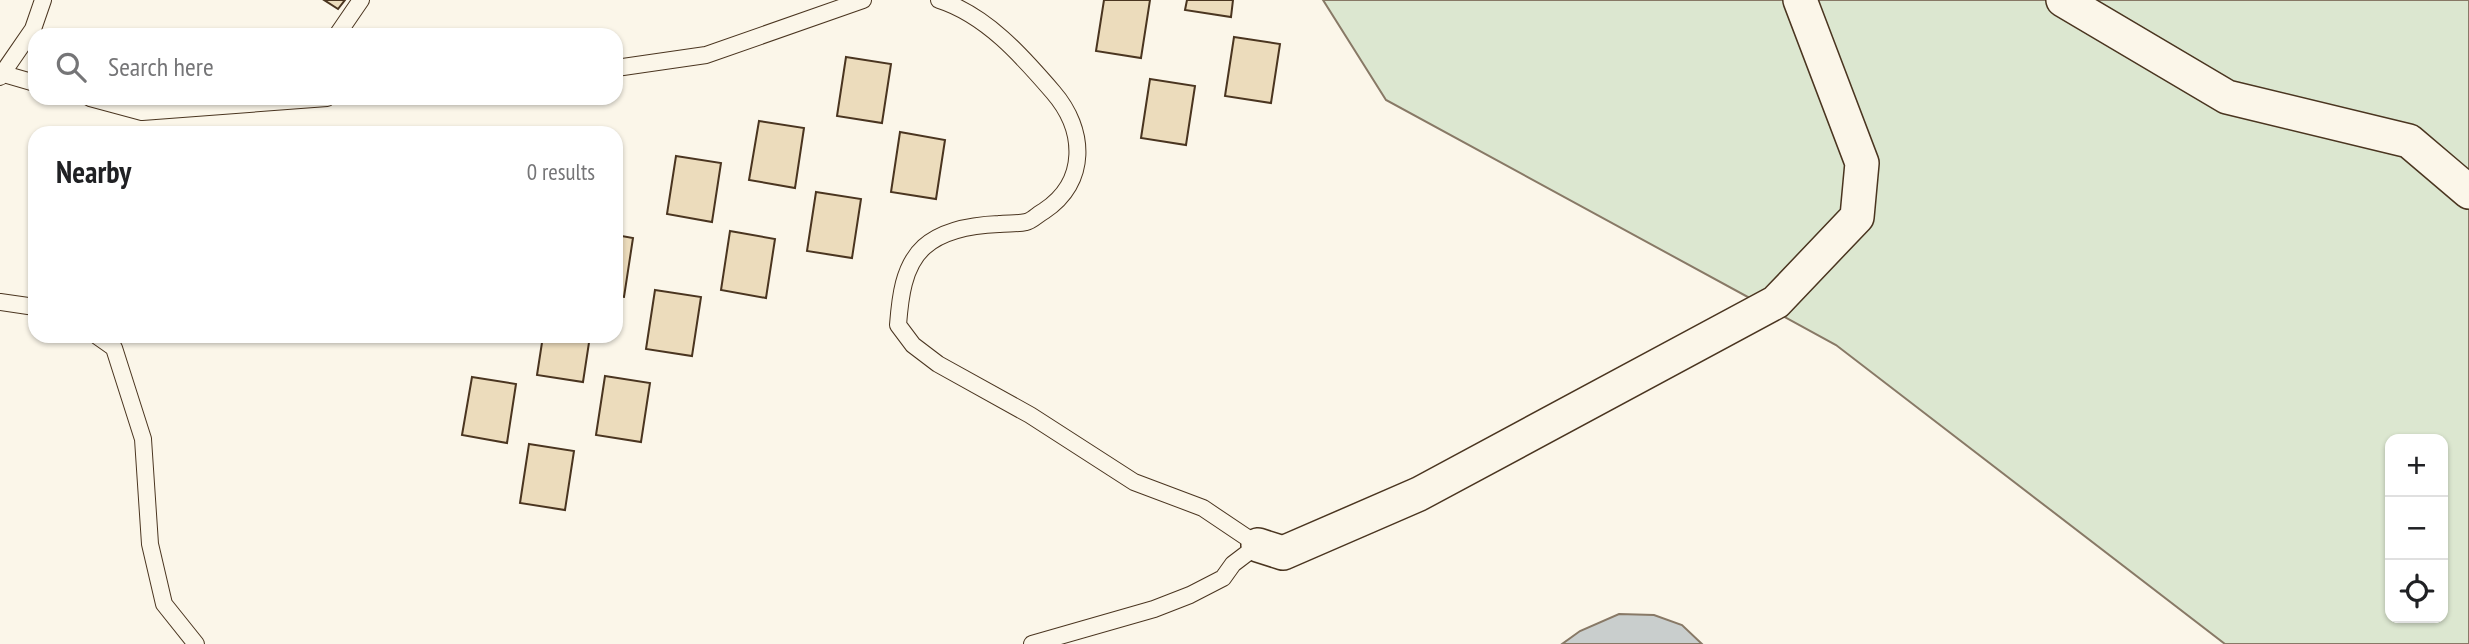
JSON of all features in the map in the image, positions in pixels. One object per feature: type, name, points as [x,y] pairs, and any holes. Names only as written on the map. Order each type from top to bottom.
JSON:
[{"type":"street","points":[[1258,545],[1283,553],[1419,494],[1776,302],[1857,218],[1862,163],[1801,0]]},
{"type":"street","points":[[2063,0],[2227,97],[2409,141],[2469,192]]},
{"type":"lane","points":[[33,28],[43,0]]},
{"type":"lane","points":[[342,28],[361,0]]},
{"type":"lane","points":[[623,67],[706,55],[863,0]]},
{"type":"lane","points":[[939,0],[981,21],[1023,58],[1061,101],[1079,142],[1074,176],[1058,201],[1026,222],[951,231],[923,247],[904,278],[898,325],[913,345],[939,364],[1030,415],[1135,482],[1203,508],[1258,545],[1233,564],[1223,578],[1190,595],[1154,609],[1032,644]]},
{"type":"lane","points":[[28,36],[1,75],[28,81]]},
{"type":"lane","points":[[116,105],[142,112],[231,105]]},
{"type":"lane","points":[[0,302],[28,306]]},
{"type":"lane","points":[[107,343],[114,348],[144,439],[150,544],[164,604],[196,644]]},
{"type":"green space","points":[[1323,0],[2469,0],[2469,644],[2225,644],[1836,345],[1386,100]]},
{"type":"shaded area","points":[[1619,614],[1654,615],[1682,625],[1702,644],[1562,644],[1580,631]]},
{"type":"building","points":[[324,0],[345,0],[338,9]]},
{"type":"building","points":[[1104,0],[1150,0],[1141,58],[1096,51]]},
{"type":"building","points":[[1187,0],[1233,0],[1231,17],[1185,10]]},
{"type":"building","points":[[1234,37],[1280,44],[1271,103],[1225,96]]},
{"type":"building","points":[[846,57],[891,64],[882,123],[837,116]]},
{"type":"building","points":[[1150,79],[1195,86],[1186,145],[1141,138]]},
{"type":"building","points":[[759,121],[804,128],[795,188],[749,180]]},
{"type":"building","points":[[900,132],[945,140],[936,199],[891,192]]},
{"type":"building","points":[[676,156],[721,163],[712,222],[667,214]]},
{"type":"building","points":[[816,192],[861,199],[852,258],[807,251]]},
{"type":"building","points":[[730,231],[775,239],[766,298],[721,290]]},
{"type":"building","points":[[623,236],[633,238],[623,297]]},
{"type":"building","points":[[655,290],[701,297],[692,356],[646,349]]},
{"type":"building","points":[[542,343],[589,343],[583,382],[537,375]]},
{"type":"building","points":[[605,376],[650,383],[641,442],[596,435]]},
{"type":"building","points":[[472,377],[516,384],[507,443],[462,435]]},
{"type":"building","points":[[529,444],[574,451],[565,510],[520,503]]}]
